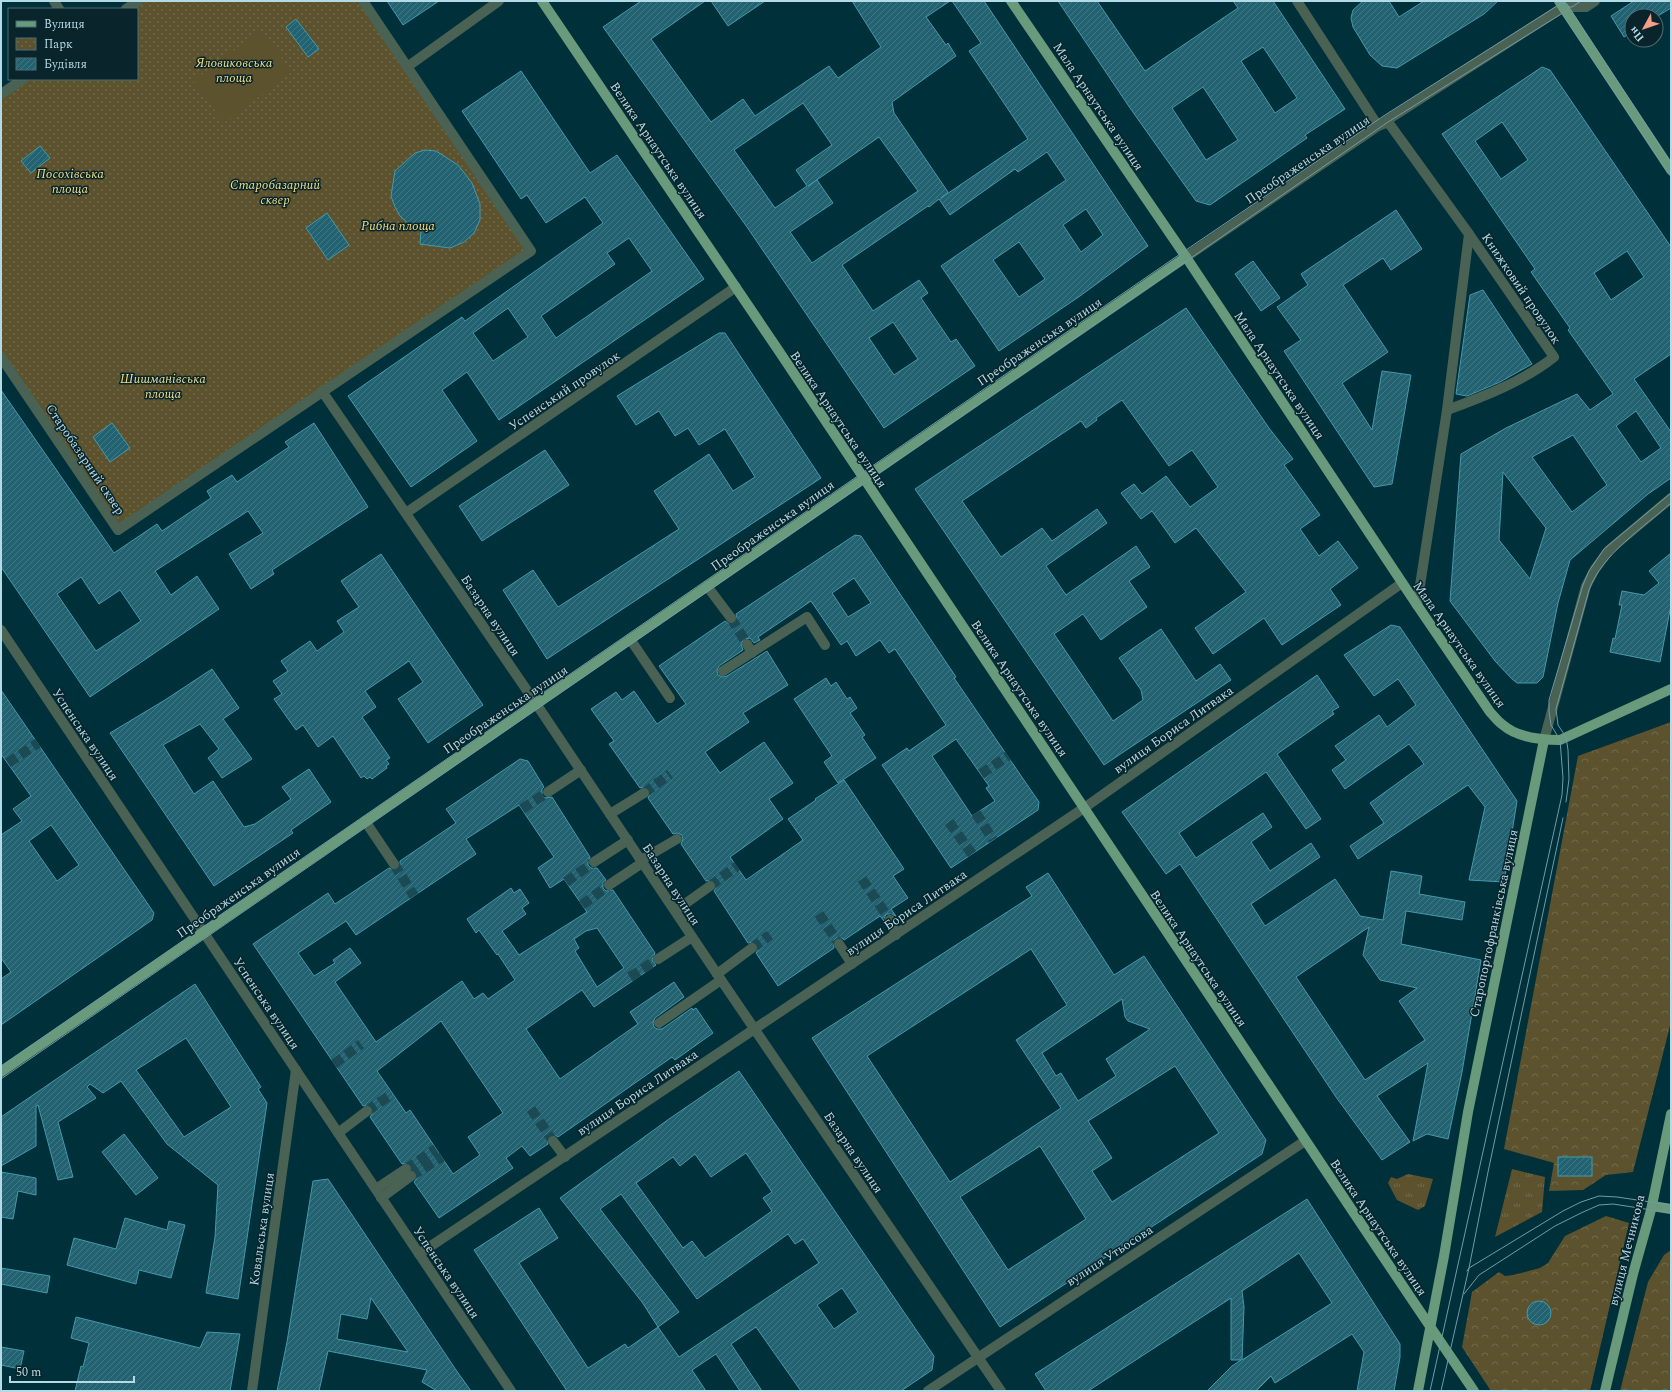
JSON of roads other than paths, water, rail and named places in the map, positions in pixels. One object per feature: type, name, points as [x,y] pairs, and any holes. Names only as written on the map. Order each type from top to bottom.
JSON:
[{"type":"main road","name":"Велика Арнаутська вулиця","points":[[542,1],[736,287],[1305,1142],[1474,1391]]},
{"type":"main road","name":"Мала Арнаутська вулиця","points":[[1011,1],[1186,257],[1417,605],[1490,712],[1503,726],[1511,730],[1544,740]]},
{"type":"main road","points":[[1563,3],[1671,170]]},
{"type":"main road","name":"Преображенська вулиця","points":[[1,1072],[1186,257]]},
{"type":"main road","points":[[1544,740],[1560,740],[1671,689]]},
{"type":"main road","points":[[1660,694],[1671,696]]},
{"type":"main road","name":"Старопортофранківська вулиця","points":[[1418,1391],[1468,1112],[1544,740]]},
{"type":"main road","name":"вулиця Мечникова","points":[[1605,1391],[1633,1274],[1652,1206],[1671,1114]]},
{"type":"main road","points":[[1652,1206],[1671,1209]]},
{"type":"street","points":[[128,8],[138,1]]},
{"type":"street","name":"Старобазарний сквер","points":[[1,357],[118,530],[531,251],[363,1]]},
{"type":"street","points":[[407,67],[499,1]]},
{"type":"street","points":[[1297,1],[1378,126]]},
{"type":"street","name":"Преображенська вулиця","points":[[1186,257],[1378,126],[1563,3],[1573,1]]},
{"type":"street","points":[[1563,3],[1586,7],[1595,1]]},
{"type":"street","points":[[1,94],[22,80]]},
{"type":"street","name":"Книжковий провулок","points":[[1378,126],[1388,122],[1470,234],[1554,357],[1542,366],[1486,395],[1447,410]]},
{"type":"street","name":"Книжковий провулок","points":[[1417,605],[1447,410],[1470,234]]},
{"type":"street","name":"Успенський провулок","points":[[406,513],[736,287]]},
{"type":"street","name":"Базарна вулиця","points":[[322,391],[581,770],[754,1029],[1001,1391]]},
{"type":"street","name":"Старопортофранківська вулиця","points":[[1544,740],[1586,586],[1595,568],[1609,550],[1671,498]]},
{"type":"street","name":"вулиця Бориса Литвака","points":[[419,1254],[1084,808],[1402,582]]},
{"type":"street","points":[[707,586],[731,618]]},
{"type":"street","points":[[723,672],[750,648],[806,617],[825,645]]},
{"type":"street","name":"Успенська вулиця","points":[[1,630],[511,1391]]},
{"type":"street","points":[[630,639],[670,698]]},
{"type":"street","points":[[548,792],[581,770]]},
{"type":"street","points":[[610,814],[644,793]]},
{"type":"street","points":[[365,821],[394,864]]},
{"type":"street","points":[[609,886],[642,861],[677,839]]},
{"type":"street","points":[[594,862],[628,840]]},
{"type":"street","points":[[675,911],[710,886]]},
{"type":"street","points":[[890,920],[896,934]]},
{"type":"street","points":[[658,959],[692,937]]},
{"type":"street","points":[[839,944],[852,964]]},
{"type":"street","points":[[659,1023],[719,977],[752,948]]},
{"type":"street","name":"Ковальська вулиця","points":[[252,1391],[296,1070]]},
{"type":"street","points":[[338,1133],[367,1111]]},
{"type":"street","points":[[553,1141],[565,1157]]},
{"type":"street","name":"вулиця Утьосова","points":[[928,1391],[1305,1142]]},
{"type":"street","points":[[376,1189],[409,1173],[381,1198]]},
{"type":"tunnel","points":[[731,618],[747,644]]},
{"type":"tunnel","points":[[8,763],[38,743]]},
{"type":"tunnel","points":[[981,774],[1008,756]]},
{"type":"tunnel","points":[[644,793],[670,774]]},
{"type":"tunnel","points":[[522,809],[548,792]]},
{"type":"tunnel","points":[[976,813],[993,840]]},
{"type":"tunnel","points":[[949,822],[972,854]]},
{"type":"tunnel","points":[[566,882],[594,862]]},
{"type":"tunnel","points":[[394,864],[414,896]]},
{"type":"tunnel","points":[[710,886],[737,866]]},
{"type":"tunnel","points":[[862,879],[890,920]]},
{"type":"tunnel","points":[[582,905],[609,885]]},
{"type":"tunnel","points":[[819,914],[839,944]]},
{"type":"tunnel","points":[[752,948],[770,935]]},
{"type":"tunnel","points":[[630,977],[658,959]]},
{"type":"tunnel","points":[[334,1064],[361,1044]]},
{"type":"tunnel","points":[[367,1111],[392,1094]]},
{"type":"tunnel","points":[[531,1109],[553,1141]]},
{"type":"tunnel","points":[[406,1169],[436,1149]]},
{"type":"tunnel","points":[[411,1176],[442,1157]]},
{"type":"tram line","points":[[1,1066],[1183,252],[1385,115],[1567,1]]},
{"type":"tram line","points":[[1,1079],[1388,122],[1566,11],[1569,7],[1572,7],[1581,1]]},
{"type":"tram line","points":[[1567,4],[1671,163]]},
{"type":"tram line","points":[[1559,9],[1671,177]]},
{"type":"tram line","points":[[1430,1391],[1562,795],[1563,778],[1560,740],[1551,725],[1549,700],[1583,585],[1589,571],[1604,549],[1671,493]]},
{"type":"tram line","points":[[1566,802],[1569,779],[1568,750],[1566,737],[1558,725],[1556,709],[1589,590],[1595,577],[1613,553],[1671,503]]},
{"type":"tram line","points":[[1441,1391],[1469,1268],[1563,818]]},
{"type":"tram line","points":[[1467,1271],[1469,1268],[1563,1211],[1581,1202],[1599,1196],[1617,1197],[1671,1205]]},
{"type":"tram line","points":[[1464,1294],[1479,1275],[1555,1226],[1599,1205],[1613,1204],[1671,1213]]},
{"type":"park label","name":"Яловиковська площа","points":[[234,70]]},
{"type":"park label","name":"Посохівська площа","points":[[70,180]]},
{"type":"park label","name":"Рибна площа","points":[[398,225]]},
{"type":"park label","name":"Шишманівська площа","points":[[163,386]]}]
